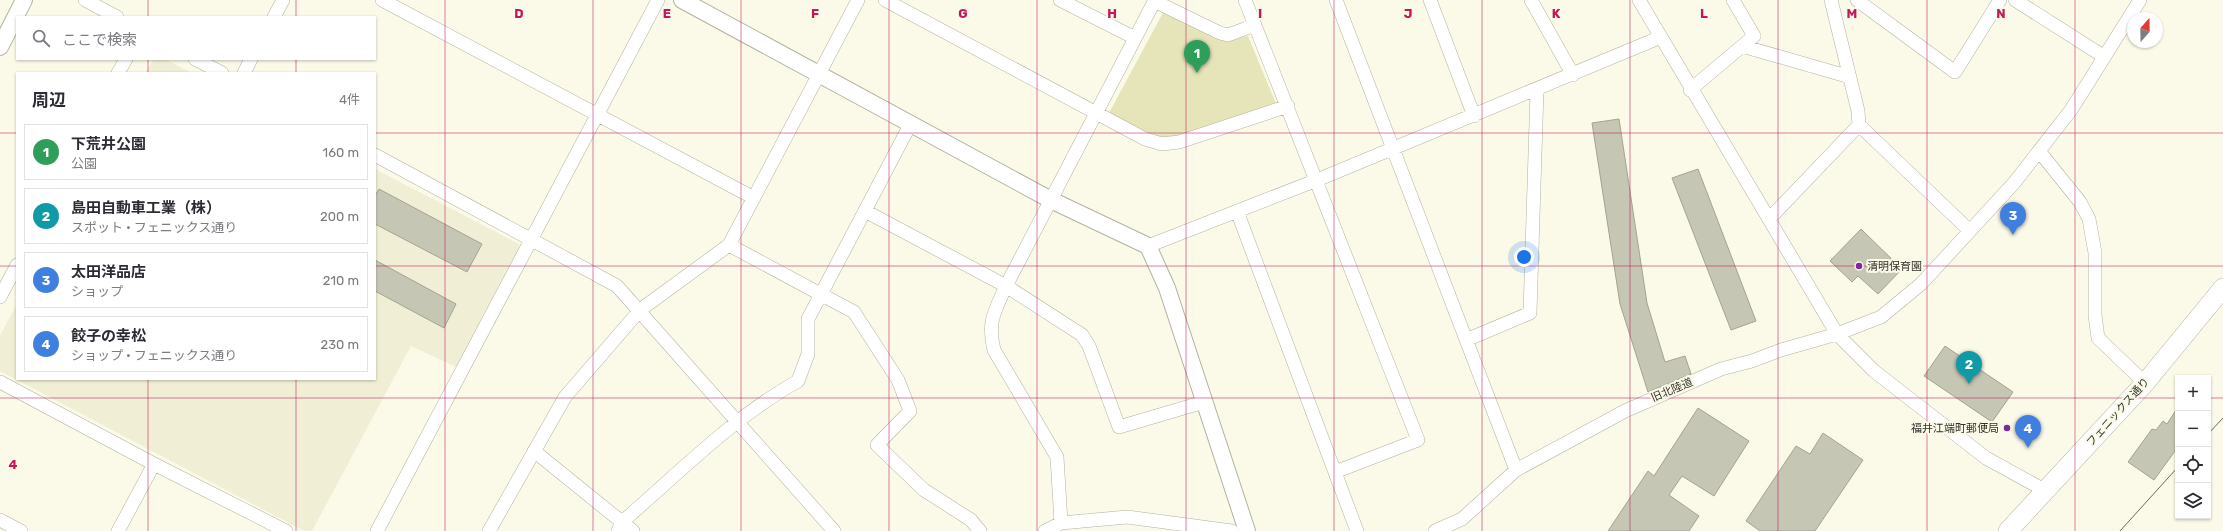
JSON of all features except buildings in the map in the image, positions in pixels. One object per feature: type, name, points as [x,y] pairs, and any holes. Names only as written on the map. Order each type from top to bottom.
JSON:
[{"type":"main road","name":"フェニックス通り","points":[[2008,531],[2145,383],[2223,288]]},
{"type":"street","points":[[0,47],[24,0]]},
{"type":"street","points":[[85,0],[115,16]]},
{"type":"street","points":[[275,16],[283,0]]},
{"type":"street","points":[[382,0],[754,198]]},
{"type":"street","points":[[377,531],[658,0]]},
{"type":"street","points":[[682,0],[1051,200],[1148,246],[1167,288],[1247,531]]},
{"type":"street","points":[[489,531],[565,397],[640,310],[729,245],[858,0]]},
{"type":"street","points":[[885,0],[1145,139],[1162,144],[1179,142],[1288,106]]},
{"type":"street","points":[[1060,0],[1135,38]]},
{"type":"street","points":[[1245,0],[1288,106],[1418,440],[1335,472]]},
{"type":"street","points":[[1336,0],[1516,470]]},
{"type":"street","points":[[1430,0],[1474,116]]},
{"type":"street","points":[[1531,0],[1573,75]]},
{"type":"street","points":[[1639,0],[1690,90],[1837,334],[1874,371],[1986,458],[2046,491]]},
{"type":"street","points":[[1690,90],[1754,36],[1733,0]]},
{"type":"street","points":[[1832,0],[1850,77],[1859,125],[1970,231]]},
{"type":"street","points":[[1857,0],[1955,72],[2000,0]]},
{"type":"street","points":[[2015,0],[2104,56]]},
{"type":"street","name":"旧北陸道","points":[[1435,531],[1462,519],[1516,470],[1625,410],[1721,369],[1752,361],[1781,350],[1837,334],[1881,317],[1921,284],[2014,183],[2072,110],[2140,0]]},
{"type":"street","points":[[1060,523],[1056,457],[994,350],[990,332],[994,314],[1006,286],[1154,1],[1220,33],[1228,35],[1255,25]]},
{"type":"street","points":[[1148,246],[1317,180],[1537,90],[1661,37]]},
{"type":"street","points":[[1742,46],[1850,77]]},
{"type":"street","points":[[119,72],[125,60]]},
{"type":"street","points":[[198,60],[220,72]]},
{"type":"street","points":[[244,72],[250,60]]},
{"type":"street","points":[[1466,340],[1530,313],[1537,90]]},
{"type":"street","points":[[620,527],[737,421],[767,398],[798,382],[808,354],[808,319],[911,123]]},
{"type":"street","points":[[1769,219],[1859,125]]},
{"type":"street","points":[[2039,151],[2080,202],[2089,219],[2094,253],[2095,315],[2098,338],[2145,383]]},
{"type":"street","points":[[376,156],[617,286],[640,310],[834,531]]},
{"type":"street","points":[[865,211],[1006,286],[1082,335],[1089,346],[1119,427],[1204,402]]},
{"type":"street","points":[[1237,211],[1357,531]]},
{"type":"street","points":[[729,245],[821,296],[854,312],[898,380],[910,411],[877,445],[924,490],[971,520],[980,531]]},
{"type":"street","points":[[0,297],[16,267]]},
{"type":"street","points":[[0,382],[154,464],[286,531]]},
{"type":"street","points":[[534,451],[620,527],[633,531]]},
{"type":"street","points":[[118,531],[154,464]]},
{"type":"street","points":[[1045,531],[1060,523],[1127,517],[1232,531]]},
{"type":"street","points":[[0,520],[21,531]]},
{"type":"shaded area","points":[[153,60],[167,60],[190,72],[146,72]]},
{"type":"shaded area","points":[[376,170],[519,244],[520,253],[458,368],[411,346],[312,531],[304,531],[17,380],[376,380]]},
{"type":"shaded area","points":[[16,306],[16,379],[0,371],[0,335]]},
{"type":"green space","points":[[1165,9],[1222,40],[1248,36],[1277,106],[1177,138],[1156,137],[1109,113]]},
{"type":"tram line","points":[[2211,431],[2223,418]]},
{"type":"tram line","points":[[2120,531],[2175,470]]},
{"type":"place","name":"下荒井公園","points":[[1197,73]]},
{"type":"place","name":"太田洋品店","points":[[2013,235]]},
{"type":"place","name":"清明保育園","points":[[1859,266]]},
{"type":"place","name":"島田自動車工業（株）","points":[[1969,384]]},
{"type":"place","name":"福井江端町郵便局","points":[[2007,428]]},
{"type":"place","name":"餃子の幸松","points":[[2028,448]]}]
